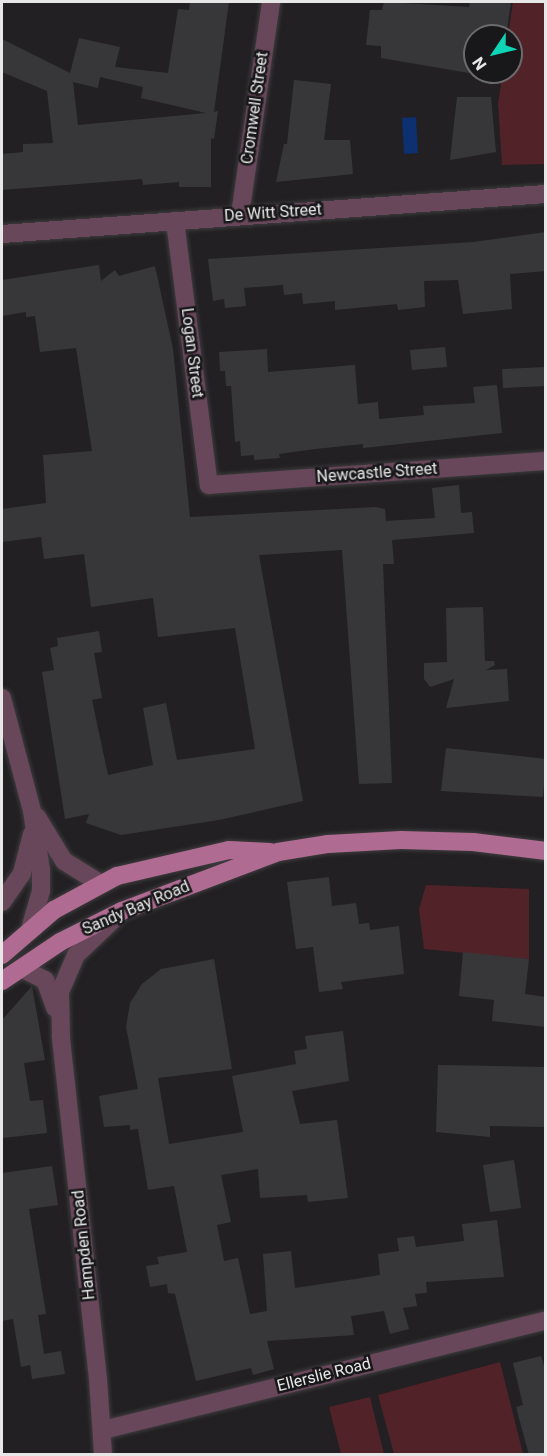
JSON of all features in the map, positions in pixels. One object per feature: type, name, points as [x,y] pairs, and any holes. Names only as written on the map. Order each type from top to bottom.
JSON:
[{"type":"main road","name":"Sandy Bay Road","points":[[2,981],[60,942],[122,911],[278,852],[328,844],[401,840],[473,842],[546,851]]},
{"type":"main road","name":"Sandy Bay Road","points":[[2,955],[31,926],[77,894],[143,868],[229,850],[278,852]]},
{"type":"main road","points":[[143,868],[175,890]]},
{"type":"street","name":"Cromwell Street","points":[[240,215],[271,2]]},
{"type":"street","name":"De Witt Street","points":[[2,234],[546,194]]},
{"type":"street","name":"Logan Street","points":[[175,220],[209,485]]},
{"type":"street","name":"Newcastle Street","points":[[209,485],[546,461]]},
{"type":"street","points":[[2,698],[33,815],[42,879],[31,926]]},
{"type":"street","points":[[33,815],[64,861],[101,884]]},
{"type":"street","points":[[2,902],[22,873],[33,815]]},
{"type":"street","name":"Hampden Road","points":[[103,1455],[103,1430],[61,1036],[60,992],[67,971],[88,942],[122,911]]},
{"type":"street","name":"Hampden Road","points":[[23,969],[39,974],[47,984],[61,1036]]},
{"type":"street","name":"Ellerslie Road","points":[[103,1430],[546,1320]]},
{"type":"shaded area","points":[[513,2],[545,2],[545,164],[502,165],[498,103],[501,84],[523,84],[523,24],[510,24]]},
{"type":"shaded area","points":[[426,885],[529,889],[529,959],[424,949],[419,909]]},
{"type":"shaded area","points":[[500,1362],[523,1454],[394,1454],[378,1395]]},
{"type":"shaded area","points":[[370,1397],[384,1454],[341,1454],[329,1407]]},
{"type":"water","points":[[416,117],[418,153],[404,154],[402,118]]},
{"type":"building","points":[[190,2],[229,2],[214,112],[218,111],[214,139],[211,138],[211,187],[179,187],[179,182],[143,185],[142,179],[2,190],[2,154],[23,152],[23,144],[53,143],[47,91],[2,72],[2,39],[70,73],[79,38],[120,47],[115,67],[168,73],[178,9],[189,10]],"holes":[[[100,77],[143,87],[141,98],[206,113],[78,125],[73,82],[98,88]]]},
{"type":"building","points":[[384,2],[469,7],[470,2],[511,2],[508,24],[463,24],[463,72],[381,58],[381,46],[366,45],[370,10],[382,10]]},
{"type":"building","points":[[294,80],[331,84],[324,140],[350,140],[353,174],[276,182],[284,144],[287,144]]},
{"type":"building","points":[[457,97],[491,97],[496,152],[450,160]]},
{"type":"building","points":[[546,232],[546,271],[510,274],[512,309],[463,314],[458,280],[424,281],[425,307],[398,310],[397,304],[335,310],[335,301],[303,304],[302,293],[284,295],[283,285],[244,288],[246,306],[225,308],[224,299],[213,301],[208,259],[473,242]]},
{"type":"building","points":[[99,265],[101,281],[115,270],[119,276],[155,266],[173,349],[190,517],[376,507],[385,509],[386,521],[435,518],[432,488],[459,485],[461,513],[472,512],[474,533],[392,540],[394,564],[383,564],[392,783],[359,784],[342,550],[259,555],[303,801],[219,820],[121,835],[86,823],[89,814],[65,819],[42,672],[54,670],[50,648],[58,646],[57,638],[99,631],[102,652],[94,653],[102,698],[92,700],[108,775],[153,765],[143,708],[166,703],[177,760],[255,749],[235,628],[158,637],[153,598],[91,607],[84,554],[44,559],[41,537],[2,542],[2,509],[46,503],[43,455],[92,451],[76,348],[40,352],[35,316],[26,317],[26,312],[2,316],[2,280]]},
{"type":"building","points":[[445,347],[447,367],[412,370],[410,350]]},
{"type":"building","points":[[267,349],[268,372],[355,365],[358,404],[378,402],[379,419],[424,415],[423,406],[475,403],[473,387],[497,385],[502,433],[363,448],[363,444],[315,449],[279,454],[280,458],[254,460],[254,455],[241,456],[240,441],[235,442],[231,386],[226,386],[225,371],[220,371],[219,352]]},
{"type":"building","points":[[546,367],[546,386],[503,388],[502,369]]},
{"type":"building","points":[[483,607],[485,661],[494,661],[495,665],[486,670],[507,669],[509,701],[446,708],[454,679],[430,687],[424,679],[424,663],[447,662],[446,608]]},
{"type":"building","points":[[446,748],[546,759],[543,797],[441,791]]},
{"type":"building","points":[[329,877],[332,906],[356,903],[359,924],[369,923],[370,930],[399,926],[404,974],[341,982],[343,989],[319,992],[313,947],[296,949],[287,882]]},
{"type":"building","points":[[463,952],[529,959],[525,994],[546,997],[546,1027],[492,1021],[494,1000],[459,996]]},
{"type":"building","points":[[214,959],[232,1069],[158,1078],[169,1144],[243,1132],[232,1076],[296,1064],[294,1051],[307,1049],[305,1036],[343,1031],[349,1081],[292,1091],[300,1124],[337,1120],[348,1198],[308,1202],[307,1195],[260,1198],[258,1169],[221,1175],[231,1222],[217,1225],[224,1261],[238,1258],[250,1314],[267,1311],[263,1254],[291,1251],[295,1288],[355,1279],[380,1275],[378,1254],[399,1251],[397,1238],[414,1236],[416,1247],[464,1241],[462,1224],[497,1220],[504,1277],[426,1282],[427,1293],[415,1294],[417,1306],[403,1308],[409,1329],[390,1334],[384,1311],[351,1316],[354,1335],[267,1341],[274,1369],[253,1375],[251,1368],[196,1381],[175,1294],[168,1293],[167,1284],[150,1287],[146,1266],[159,1264],[157,1257],[187,1252],[174,1186],[148,1190],[138,1129],[130,1130],[130,1125],[104,1127],[99,1096],[138,1089],[126,1027],[130,1003],[142,984],[161,969]]},
{"type":"building","points":[[32,986],[45,1060],[24,1063],[30,1101],[43,1100],[47,1133],[3,1138],[2,1020]]},
{"type":"building","points":[[438,1065],[546,1067],[546,1127],[490,1126],[490,1137],[436,1132]]},
{"type":"building","points":[[514,1160],[521,1208],[490,1212],[483,1165]]},
{"type":"building","points":[[52,1166],[58,1205],[29,1209],[46,1314],[38,1315],[44,1354],[61,1351],[65,1374],[32,1379],[30,1365],[21,1367],[13,1319],[2,1321],[2,1173]]},
{"type":"building","points":[[541,1356],[546,1373],[546,1455],[529,1455],[516,1407],[523,1405],[513,1363]]}]
